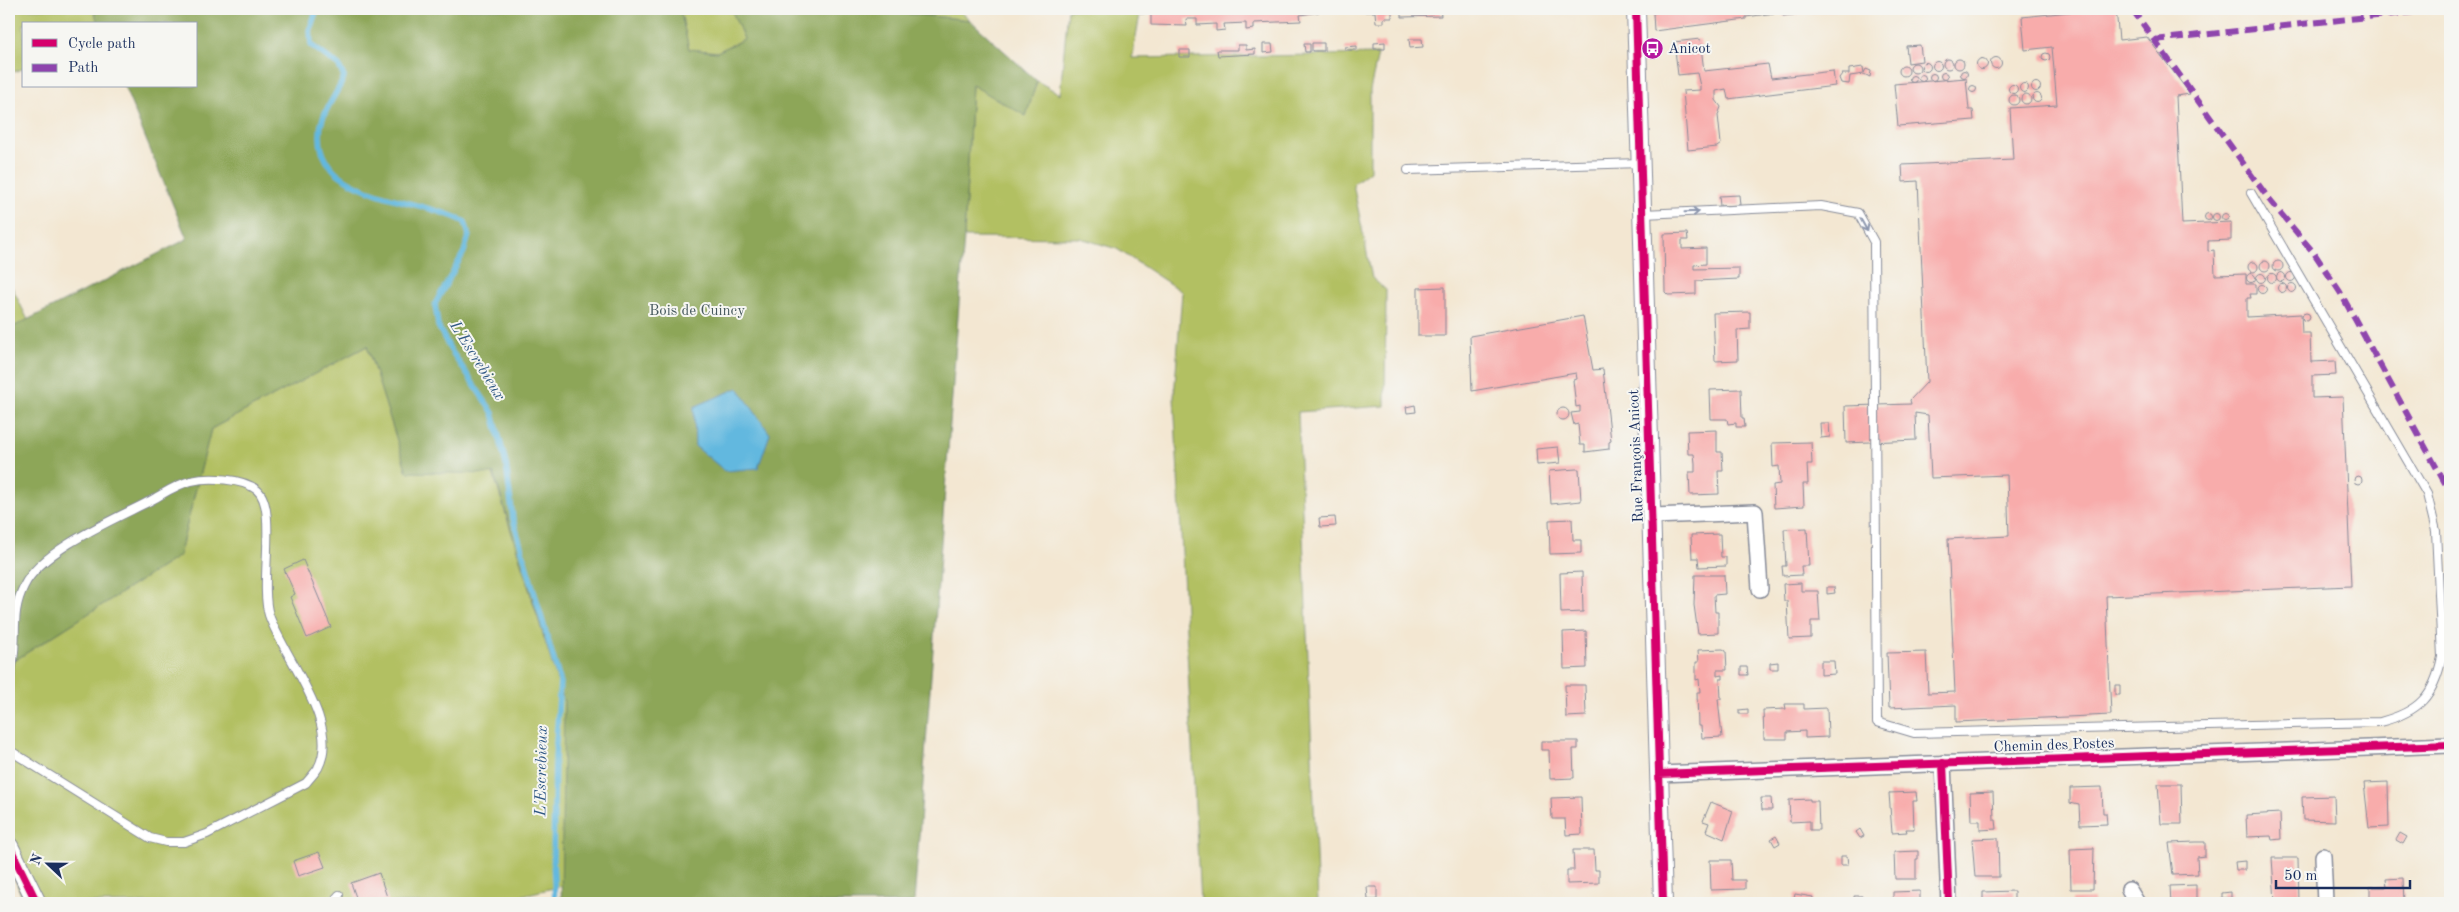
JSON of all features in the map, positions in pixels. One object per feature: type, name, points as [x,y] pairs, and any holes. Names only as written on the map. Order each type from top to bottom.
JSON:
[{"type":"street","name":"Rue François Anicot","points":[[1636,9],[1653,516],[1663,903]]},
{"type":"street","points":[[1653,516],[1756,512],[1760,589]]},
{"type":"street","name":"Chemin des Postes","points":[[1659,774],[2450,745]]},
{"type":"street","points":[[1943,763],[1949,903]]},
{"type":"street","points":[[9,846],[37,903]]},
{"type":"street","points":[[2323,856],[2324,903]]},
{"type":"street","points":[[2129,890],[2138,903]]},
{"type":"lane","points":[[1408,170],[1641,163]]},
{"type":"lane","points":[[1643,214],[1821,206],[1858,214],[1874,242],[1877,722],[1914,733],[2380,722],[2399,717],[2416,707],[2432,691],[2442,656],[2436,532],[2427,494],[2251,193]]},
{"type":"lane","points":[[9,686],[14,652],[14,614],[24,585],[38,566],[83,535],[189,481],[212,477],[230,480],[256,489],[265,502],[268,530],[265,593],[269,615],[320,719],[322,757],[317,769],[306,782],[207,834],[184,842],[166,842],[150,838],[9,750]]},
{"type":"lane","points":[[332,903],[339,895]]},
{"type":"green space","points":[[9,9],[93,9],[98,22],[22,22],[22,69],[9,74]]},
{"type":"green space","name":"Bois de Cuincy","points":[[93,9],[680,9],[689,49],[717,52],[744,39],[731,9],[871,10],[970,20],[1037,81],[1026,116],[972,85],[964,237],[914,903],[561,903],[564,702],[494,474],[407,472],[367,346],[211,429],[179,556],[9,664],[9,329],[187,239],[125,88],[198,88],[198,22],[98,22]]},
{"type":"green space","points":[[680,9],[732,9],[744,39],[717,52],[689,49]]},
{"type":"green space","points":[[732,9],[958,9],[970,20],[871,10]]},
{"type":"green space","points":[[1068,9],[1141,9],[1132,58],[1378,54],[1370,90],[1370,171],[1353,184],[1372,278],[1386,290],[1385,406],[1298,412],[1318,903],[1200,903],[1174,397],[1182,292],[1117,249],[1080,238],[964,237],[972,84],[1026,116],[1037,81],[1060,94]]},
{"type":"green space","points":[[9,281],[28,320],[9,329]]},
{"type":"green space","points":[[367,346],[407,471],[493,473],[564,702],[562,886],[489,903],[24,903],[9,863],[9,664],[179,556],[211,429]]},
{"type":"water","points":[[738,388],[770,434],[758,468],[725,471],[695,446],[694,407]]},
{"type":"building","points":[[1141,9],[1319,9],[1319,12],[1300,15],[1301,21],[1254,23],[1254,29],[1246,30],[1246,23],[1224,24],[1225,30],[1216,31],[1216,24],[1197,25],[1197,19],[1186,19],[1187,26],[1151,25],[1151,13],[1141,14]]},
{"type":"building","points":[[1364,9],[1440,9],[1441,16],[1402,17],[1402,11],[1392,11],[1392,18],[1384,18],[1384,23],[1376,23],[1375,12],[1365,12]]},
{"type":"building","points":[[1671,9],[1838,10],[1783,16],[1782,12],[1746,17],[1746,19],[1654,31],[1653,13],[1671,11]]},
{"type":"building","points":[[2097,9],[2116,9],[2119,40],[2147,37],[2190,94],[2176,96],[2182,224],[2231,222],[2231,240],[2208,241],[2208,251],[2214,250],[2215,275],[2246,274],[2246,284],[2256,284],[2256,294],[2250,294],[2251,298],[2247,298],[2247,317],[2301,314],[2302,333],[2310,333],[2311,362],[2335,361],[2336,375],[2312,376],[2312,398],[2343,397],[2351,586],[2106,596],[2111,715],[1956,722],[1956,705],[1889,708],[1887,653],[1926,652],[1928,693],[1955,692],[1948,539],[2009,536],[2007,475],[1931,478],[1928,415],[1915,413],[1916,440],[1846,443],[1845,406],[1911,404],[1910,400],[1927,382],[1918,181],[1903,182],[1902,165],[2013,160],[2010,108],[2057,105],[2052,47],[2025,50],[2022,17]]},
{"type":"building","points":[[1409,39],[1422,39],[1423,47],[1410,48]]},
{"type":"building","points":[[1700,39],[1704,71],[1768,64],[1771,78],[1833,71],[1835,86],[1728,99],[1726,89],[1716,91],[1716,100],[1721,107],[1718,115],[1721,144],[1717,147],[1688,150],[1683,91],[1700,90],[1700,86],[1697,73],[1678,75],[1674,42]]},
{"type":"building","points":[[1385,42],[1385,49],[1374,49],[1374,43]]},
{"type":"building","points":[[1312,43],[1324,43],[1324,51],[1312,51]]},
{"type":"building","points":[[1263,44],[1272,44],[1273,52],[1263,53]]},
{"type":"building","points":[[1304,44],[1310,44],[1310,52],[1305,52]]},
{"type":"building","points":[[1238,45],[1246,45],[1246,50],[1255,49],[1255,54],[1218,56],[1217,50],[1238,50]]},
{"type":"building","points":[[1920,45],[1922,61],[1908,63],[1906,46]]},
{"type":"building","points":[[1357,46],[1357,50],[1345,50],[1345,47]]},
{"type":"building","points":[[1179,50],[1190,50],[1190,57],[1179,57]]},
{"type":"building","points":[[2046,53],[2050,57],[2046,61],[2042,57]]},
{"type":"building","points":[[1996,57],[2002,63],[1996,69],[1990,63]]},
{"type":"building","points":[[1948,59],[1953,64],[1948,69],[1943,64]]},
{"type":"building","points":[[1959,59],[1964,64],[1959,69],[1954,64]]},
{"type":"building","points":[[1980,59],[1984,59],[1987,64],[1986,68],[1980,69],[1977,66],[1977,62]]},
{"type":"building","points":[[1937,61],[1942,66],[1937,71],[1932,66]]},
{"type":"building","points":[[1926,62],[1931,67],[1926,72],[1921,67]]},
{"type":"building","points":[[1915,63],[1920,68],[1915,73],[1910,68]]},
{"type":"building","points":[[1902,66],[1906,66],[1909,71],[1908,75],[1902,76],[1899,73],[1899,69]]},
{"type":"building","points":[[1863,67],[1864,73],[1866,69],[1871,71],[1870,77],[1864,74],[1850,76],[1849,84],[1841,83],[1839,78],[1842,74],[1849,74],[1849,69]]},
{"type":"building","points":[[1964,70],[1968,74],[1964,78],[1960,74]]},
{"type":"building","points":[[1944,72],[1948,76],[1944,80],[1940,76]]},
{"type":"building","points":[[1933,73],[1937,77],[1933,81],[1929,77]]},
{"type":"building","points":[[1922,74],[1926,78],[1922,82],[1918,78]]},
{"type":"building","points":[[1913,75],[1917,79],[1913,83],[1909,79]]},
{"type":"building","points":[[1966,78],[1969,110],[1973,110],[1974,120],[1898,126],[1894,84]]},
{"type":"building","points":[[2036,83],[2040,87],[2036,91],[2032,87]]},
{"type":"building","points":[[2013,84],[2018,89],[2013,94],[2008,89]]},
{"type":"building","points":[[2024,84],[2028,88],[2024,92],[2020,88]]},
{"type":"building","points":[[1973,85],[1977,89],[1973,93],[1969,89]]},
{"type":"building","points":[[2026,94],[2031,99],[2026,104],[2021,99]]},
{"type":"building","points":[[2037,94],[2041,98],[2037,102],[2033,98]]},
{"type":"building","points":[[2014,95],[2019,100],[2014,105],[2009,100]]},
{"type":"building","points":[[1739,195],[1740,205],[1720,206],[1719,196]]},
{"type":"building","points":[[2208,213],[2212,217],[2208,221],[2204,217]]},
{"type":"building","points":[[2216,213],[2220,217],[2216,221],[2212,217]]},
{"type":"building","points":[[2225,213],[2229,217],[2225,221],[2221,217]]},
{"type":"building","points":[[1687,233],[1688,240],[1682,240],[1682,249],[1706,248],[1706,264],[1694,265],[1694,269],[1739,268],[1739,279],[1696,281],[1696,294],[1668,295],[1665,292],[1664,234]]},
{"type":"building","points":[[2263,261],[2267,261],[2270,266],[2269,270],[2263,271],[2260,268],[2260,264]]},
{"type":"building","points":[[2276,261],[2280,261],[2283,266],[2282,270],[2276,271],[2273,268],[2273,264]]},
{"type":"building","points":[[2251,262],[2255,262],[2258,267],[2257,271],[2251,272],[2248,269],[2248,265]]},
{"type":"building","points":[[2281,273],[2285,277],[2281,281],[2277,277]]},
{"type":"building","points":[[2291,273],[2295,277],[2291,281],[2287,277]]},
{"type":"building","points":[[2251,274],[2255,278],[2251,282],[2247,278]]},
{"type":"building","points":[[2261,274],[2265,278],[2261,282],[2257,278]]},
{"type":"building","points":[[2272,274],[2276,278],[2272,282],[2268,278]]},
{"type":"building","points":[[2282,283],[2287,288],[2282,293],[2277,288]]},
{"type":"building","points":[[2292,284],[2296,288],[2292,292],[2288,288]]},
{"type":"building","points":[[2262,285],[2266,289],[2262,293],[2258,289]]},
{"type":"building","points":[[1445,287],[1445,336],[1418,336],[1418,288]]},
{"type":"building","points":[[1750,312],[1750,329],[1737,330],[1738,360],[1715,361],[1713,313]]},
{"type":"building","points":[[2306,313],[2310,317],[2306,321],[2302,317]]},
{"type":"building","points":[[1583,316],[1593,370],[1603,369],[1611,441],[1609,442],[1609,449],[1585,452],[1585,445],[1580,445],[1578,424],[1574,425],[1571,413],[1580,412],[1580,406],[1576,407],[1573,380],[1577,379],[1576,373],[1472,391],[1470,336]]},
{"type":"building","points":[[1741,389],[1742,418],[1744,418],[1745,427],[1736,427],[1736,423],[1728,424],[1727,419],[1711,419],[1710,390]]},
{"type":"building","points":[[1415,405],[1416,412],[1407,413],[1406,407]]},
{"type":"building","points":[[1561,408],[1565,408],[1569,414],[1565,420],[1561,420],[1557,416],[1557,412]]},
{"type":"building","points":[[1820,423],[1829,423],[1830,437],[1821,438]]},
{"type":"building","points":[[1717,430],[1717,452],[1722,452],[1723,471],[1718,471],[1719,494],[1690,495],[1689,472],[1695,472],[1695,463],[1694,454],[1688,454],[1687,431]]},
{"type":"building","points":[[1811,442],[1812,464],[1807,464],[1808,484],[1803,484],[1804,506],[1774,508],[1773,485],[1780,484],[1779,466],[1773,467],[1772,443]]},
{"type":"building","points":[[1558,447],[1560,463],[1537,465],[1536,449]]},
{"type":"building","points":[[1579,469],[1581,501],[1551,504],[1549,471]]},
{"type":"building","points":[[2358,476],[2362,480],[2358,484],[2354,480]]},
{"type":"building","points":[[1335,517],[1336,526],[1320,527],[1319,518]]},
{"type":"building","points":[[1572,519],[1573,540],[1581,540],[1581,553],[1550,554],[1549,520]]},
{"type":"building","points":[[1807,528],[1809,566],[1801,566],[1802,575],[1783,576],[1782,566],[1786,566],[1784,529]]},
{"type":"building","points":[[1720,534],[1721,557],[1726,557],[1726,566],[1699,567],[1698,558],[1692,558],[1691,535]]},
{"type":"building","points":[[303,560],[331,627],[307,638],[290,597],[295,594],[284,569]]},
{"type":"building","points":[[1582,572],[1583,612],[1561,613],[1560,573]]},
{"type":"building","points":[[1695,575],[1724,575],[1725,594],[1714,595],[1715,612],[1718,612],[1718,633],[1698,634],[1694,605]]},
{"type":"building","points":[[1801,583],[1801,591],[1818,591],[1820,621],[1811,621],[1811,638],[1789,639],[1787,601],[1784,601],[1783,584]]},
{"type":"building","points":[[1827,587],[1834,587],[1835,593],[1827,594]]},
{"type":"building","points":[[1586,631],[1587,668],[1564,669],[1563,632]]},
{"type":"building","points":[[1723,649],[1726,651],[1727,670],[1717,670],[1717,676],[1723,675],[1723,679],[1720,679],[1721,699],[1718,699],[1722,737],[1702,738],[1701,726],[1698,726],[1697,692],[1700,692],[1699,679],[1696,680],[1696,662],[1699,662],[1698,650]]},
{"type":"building","points":[[1821,661],[1834,661],[1835,674],[1821,675]]},
{"type":"building","points":[[1778,662],[1778,669],[1770,669],[1770,663]]},
{"type":"building","points":[[1741,667],[1747,667],[1748,675],[1741,675]]},
{"type":"building","points":[[1565,685],[1585,685],[1586,716],[1566,717]]},
{"type":"building","points":[[2115,685],[2120,685],[2120,695],[2115,695]]},
{"type":"building","points":[[1785,704],[1804,704],[1804,709],[1827,708],[1828,737],[1805,738],[1805,731],[1787,732],[1787,739],[1764,739],[1763,710],[1786,709]]},
{"type":"building","points":[[1748,709],[1748,714],[1739,714],[1739,710]]},
{"type":"building","points":[[1541,741],[1578,741],[1578,749],[1573,749],[1574,778],[1550,779],[1549,750],[1541,750]]},
{"type":"building","points":[[2388,782],[2389,827],[2369,828],[2364,783]]},
{"type":"building","points":[[2158,784],[2181,784],[2182,824],[2161,824]]},
{"type":"building","points":[[2102,787],[2103,813],[2106,813],[2107,824],[2080,825],[2079,805],[2070,803],[2070,788]]},
{"type":"building","points":[[1916,792],[1917,801],[1913,801],[1914,829],[1906,829],[1907,832],[1892,833],[1889,793]]},
{"type":"building","points":[[1993,792],[1994,820],[1996,820],[1997,829],[1980,830],[1980,821],[1971,821],[1970,793]]},
{"type":"building","points":[[2334,796],[2335,821],[2303,820],[2302,797]]},
{"type":"building","points":[[1581,797],[1582,834],[1566,835],[1565,819],[1552,819],[1551,798]]},
{"type":"building","points":[[1761,798],[1771,798],[1772,810],[1762,810]]},
{"type":"building","points":[[1810,799],[1810,801],[1818,801],[1819,830],[1810,830],[1810,821],[1790,822],[1789,800]]},
{"type":"building","points":[[1711,802],[1733,811],[1724,839],[1706,831],[1709,823],[1703,821]]},
{"type":"building","points":[[2280,813],[2281,839],[2272,840],[2271,836],[2247,837],[2246,815]]},
{"type":"building","points":[[1860,829],[1864,836],[1860,838],[1856,832]]},
{"type":"building","points":[[2400,833],[2407,837],[2403,844],[2396,840]]},
{"type":"building","points":[[1776,836],[1780,843],[1775,846],[1771,839]]},
{"type":"building","points":[[1998,838],[1999,877],[1975,877],[1972,839]]},
{"type":"building","points":[[2205,842],[2205,856],[2197,857],[2198,874],[2173,875],[2169,843]]},
{"type":"building","points":[[2094,848],[2093,889],[2071,889],[2070,849]]},
{"type":"building","points":[[1573,850],[1594,850],[1595,870],[1599,870],[1599,883],[1567,884],[1567,870],[1574,870]]},
{"type":"building","points":[[1918,851],[1916,879],[1895,879],[1894,852]]},
{"type":"building","points":[[319,852],[325,867],[298,876],[293,861]]},
{"type":"building","points":[[1841,856],[1847,856],[1848,865],[1841,865]]},
{"type":"building","points":[[2272,858],[2298,858],[2299,901],[2275,902]]},
{"type":"building","points":[[1710,860],[1731,860],[1732,880],[1745,880],[1745,889],[1711,890]]},
{"type":"building","points":[[2245,861],[2245,870],[2236,870],[2235,862]]},
{"type":"building","points":[[379,873],[389,903],[358,903],[351,883]]},
{"type":"building","points":[[2403,878],[2404,903],[2370,903],[2370,887],[2387,887],[2386,879]]},
{"type":"building","points":[[2196,885],[2196,903],[2171,903],[2170,886]]},
{"type":"building","points":[[1367,887],[1377,887],[1377,900],[1368,900]]},
{"type":"building","points":[[1920,891],[1920,903],[1893,903],[1893,892]]},
{"type":"building","points":[[2014,891],[2014,900],[2009,900],[2009,903],[1983,903],[1983,892]]},
{"type":"building","points":[[2231,892],[2231,898],[2222,898],[2222,893]]},
{"type":"building","points":[[1795,894],[1813,897],[1812,903],[1793,903]]},
{"type":"building","points":[[1854,896],[1862,896],[1862,903],[1855,903]]},
{"type":"building","points":[[2094,899],[2094,903],[2071,903],[2071,900]]},
{"type":"waterway","name":"L'Escrebieux","points":[[317,9],[310,29],[311,45],[339,66],[344,77],[325,113],[321,125],[322,149],[332,168],[349,182],[372,192],[446,214],[465,222],[469,235],[464,252],[435,304],[438,326],[450,349],[493,413],[506,464],[513,519],[560,681],[555,758],[553,858],[555,903]]},
{"type":"marked path","points":[[2132,9],[2271,202],[2314,253],[2340,292],[2450,492]]},
{"type":"marked path","points":[[2154,40],[2441,9]]},
{"type":"cycle path","points":[[1636,9],[1663,903]]},
{"type":"cycle path","points":[[1659,774],[2450,745]]},
{"type":"cycle path","points":[[1943,763],[1949,903]]},
{"type":"cycle path","points":[[9,846],[37,903]]},
{"type":"place","name":"Anicot","points":[[1652,49]]}]
